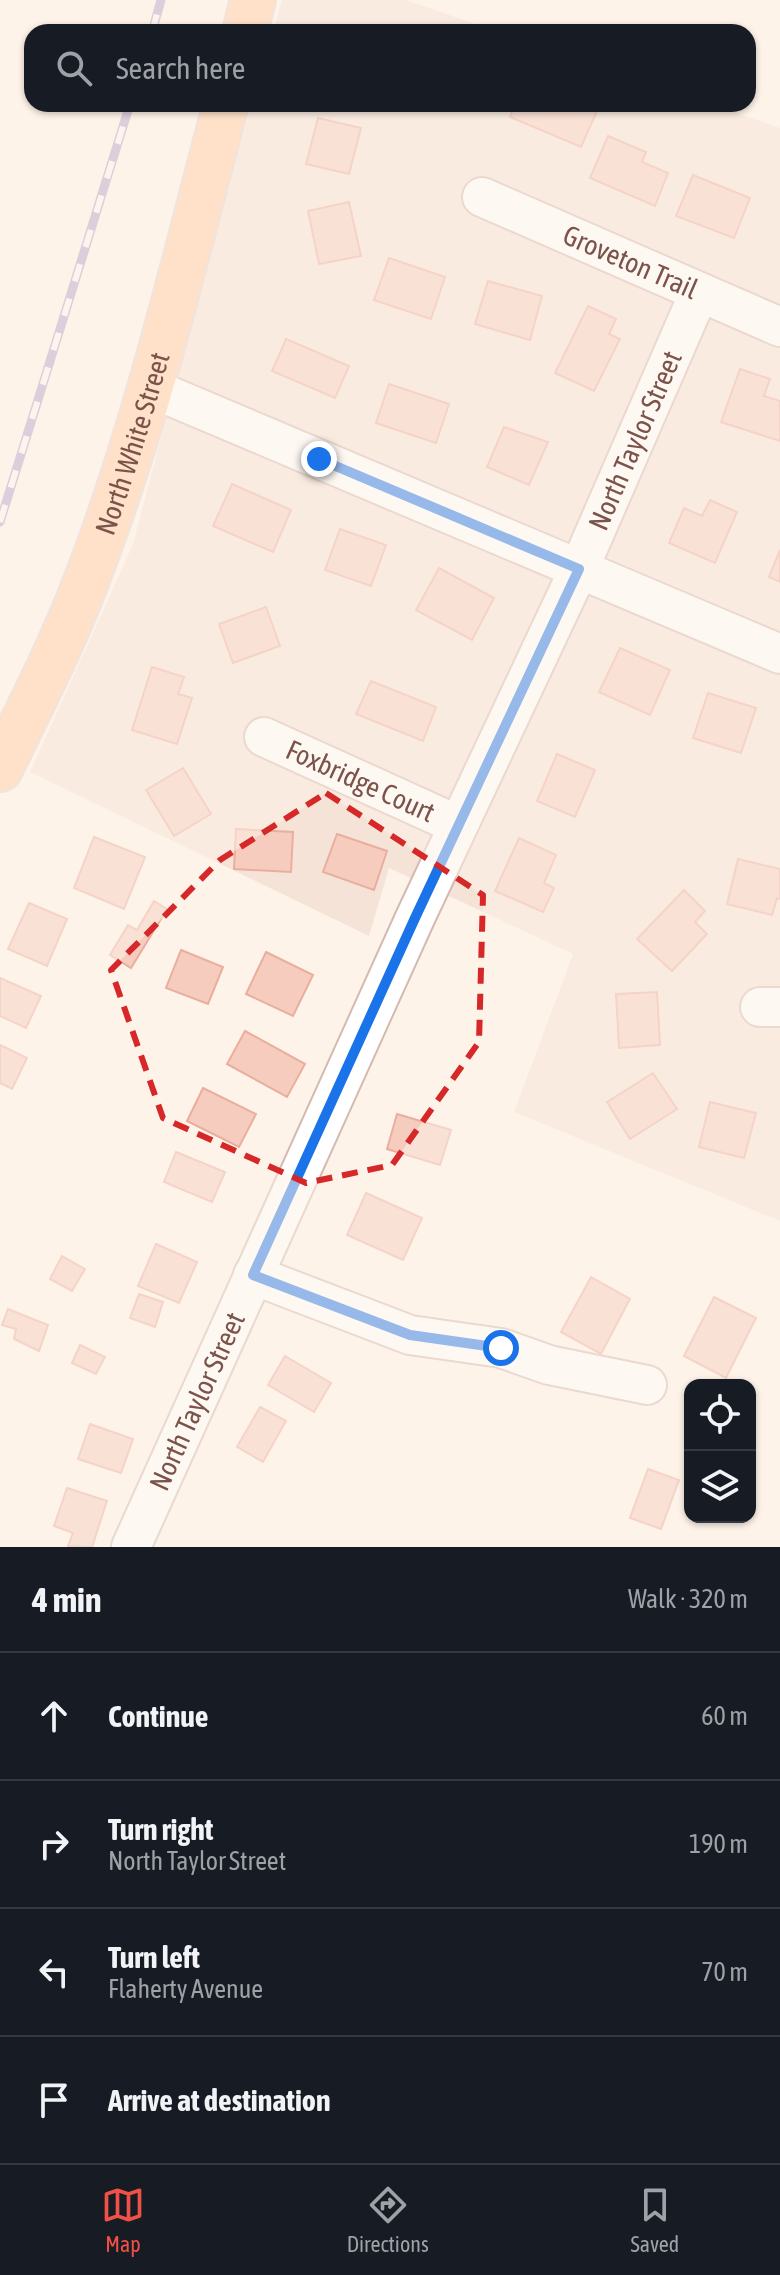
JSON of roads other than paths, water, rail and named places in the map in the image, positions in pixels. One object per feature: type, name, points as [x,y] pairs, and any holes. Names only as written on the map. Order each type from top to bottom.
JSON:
[{"type":"main road","points":[[247,24],[253,0]]},
{"type":"main road","name":"North White Street","points":[[0,769],[83,589],[151,388],[224,112]]},
{"type":"street","name":"Groveton Trail","points":[[482,197],[780,327]]},
{"type":"street","name":"North Taylor Street","points":[[131,1547],[458,825],[579,569],[699,293]]},
{"type":"street","points":[[151,388],[780,654]]},
{"type":"street","name":"Foxbridge Court","points":[[264,737],[458,825]]},
{"type":"street","points":[[253,1275],[410,1335],[501,1348],[549,1365],[647,1385]]},
{"type":"railway","points":[[154,24],[161,0]]},
{"type":"railway","points":[[0,522],[128,112]]}]
